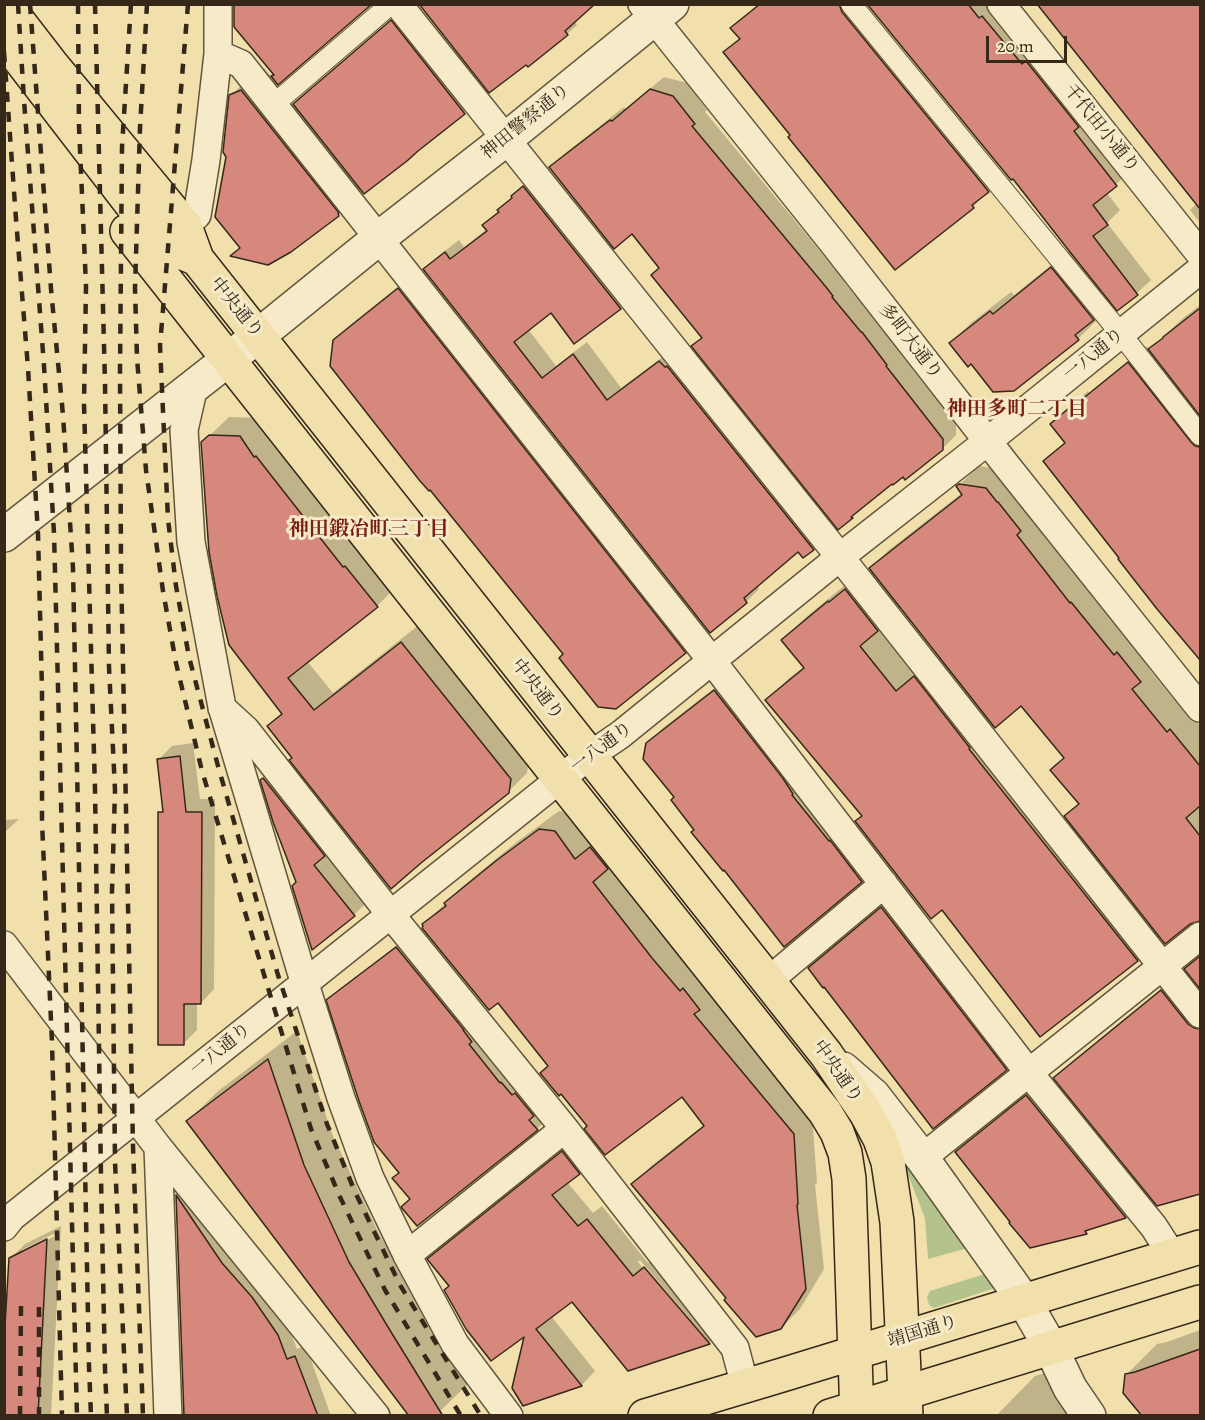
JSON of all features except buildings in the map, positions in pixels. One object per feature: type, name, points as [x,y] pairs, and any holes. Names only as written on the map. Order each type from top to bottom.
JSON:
[{"type":"main road","points":[[5,4],[185,226],[197,259]]},
{"type":"main road","name":"中央通り","points":[[4,39],[162,244],[197,259],[826,1054],[866,1113],[880,1139],[888,1162],[897,1222],[906,1404]]},
{"type":"main road","name":"中央通り","points":[[4,76],[825,1112],[837,1132],[845,1153],[849,1179],[855,1353],[848,1413]]},
{"type":"main road","name":"靖国通り","points":[[645,1416],[1186,1251]]},
{"type":"main road","points":[[848,1413],[906,1404],[1051,1348],[1200,1302]]},
{"type":"street","points":[[185,226],[197,215],[206,160],[218,54],[218,4]]},
{"type":"street","points":[[273,105],[391,4]]},
{"type":"street","points":[[398,4],[840,557],[1200,1014]]},
{"type":"street","points":[[851,4],[1121,334],[1200,435]]},
{"type":"street","name":"千代田小通り","points":[[1001,4],[1200,254]]},
{"type":"street","name":"神田警察通り","points":[[4,535],[506,139],[656,9]]},
{"type":"street","name":"多町大通り","points":[[656,9],[844,257],[1200,708]]},
{"type":"street","points":[[218,54],[241,64],[712,661],[1029,1073],[1154,1227],[1186,1251]]},
{"type":"street","name":"一八通り","points":[[4,1227],[12,1217],[589,756],[620,735],[1200,270]]},
{"type":"street","points":[[194,386],[184,430],[191,542],[222,707],[340,1098],[366,1168],[407,1255],[455,1344],[509,1416]]},
{"type":"street","points":[[222,707],[246,730],[391,915],[564,1128],[735,1348],[745,1386]]},
{"type":"street","points":[[768,981],[884,884]]},
{"type":"street","points":[[922,1158],[1200,936]]},
{"type":"street","points":[[4,945],[158,1146],[376,1416]]},
{"type":"street","points":[[826,1054],[873,1095],[922,1158],[1024,1301],[1051,1348],[1070,1388],[1089,1416]]},
{"type":"street","points":[[407,1255],[564,1128]]},
{"type":"street","points":[[158,1146],[168,1416]]},
{"type":"green space","points":[[906,1156],[918,1182],[968,1248],[928,1259],[925,1218],[903,1162]]},
{"type":"green space","points":[[988,1273],[995,1288],[934,1308],[929,1305],[927,1297],[930,1291]]},
{"type":"railway","points":[[18,4],[54,533],[77,1416]]},
{"type":"railway","points":[[30,4],[73,568],[91,1416]]},
{"type":"railway","points":[[78,4],[79,126],[86,286],[84,404],[95,789],[107,1416]]},
{"type":"railway","points":[[95,4],[105,383],[109,667],[115,790],[112,891],[115,1162],[127,1416]]},
{"type":"railway","points":[[131,4],[122,147],[121,568],[133,1146],[143,1416]]},
{"type":"railway","points":[[147,4],[135,288],[137,358],[146,470],[176,663],[202,771],[311,1129],[340,1197],[385,1290],[461,1416]]},
{"type":"railway","points":[[188,4],[160,346],[168,519],[176,586],[189,657],[278,975],[327,1124],[355,1192],[400,1285],[481,1416]]},
{"type":"railway","points":[[4,52],[38,534],[42,690],[42,822],[52,1043],[62,1416]]},
{"type":"railway","points":[[20,1416],[21,1305]]},
{"type":"railway","points":[[39,1307],[39,1416]]},
{"type":"district","name":"神田多町二丁目","points":[[1017,410]]},
{"type":"district","name":"神田鍛冶町三丁目","points":[[369,530]]}]
